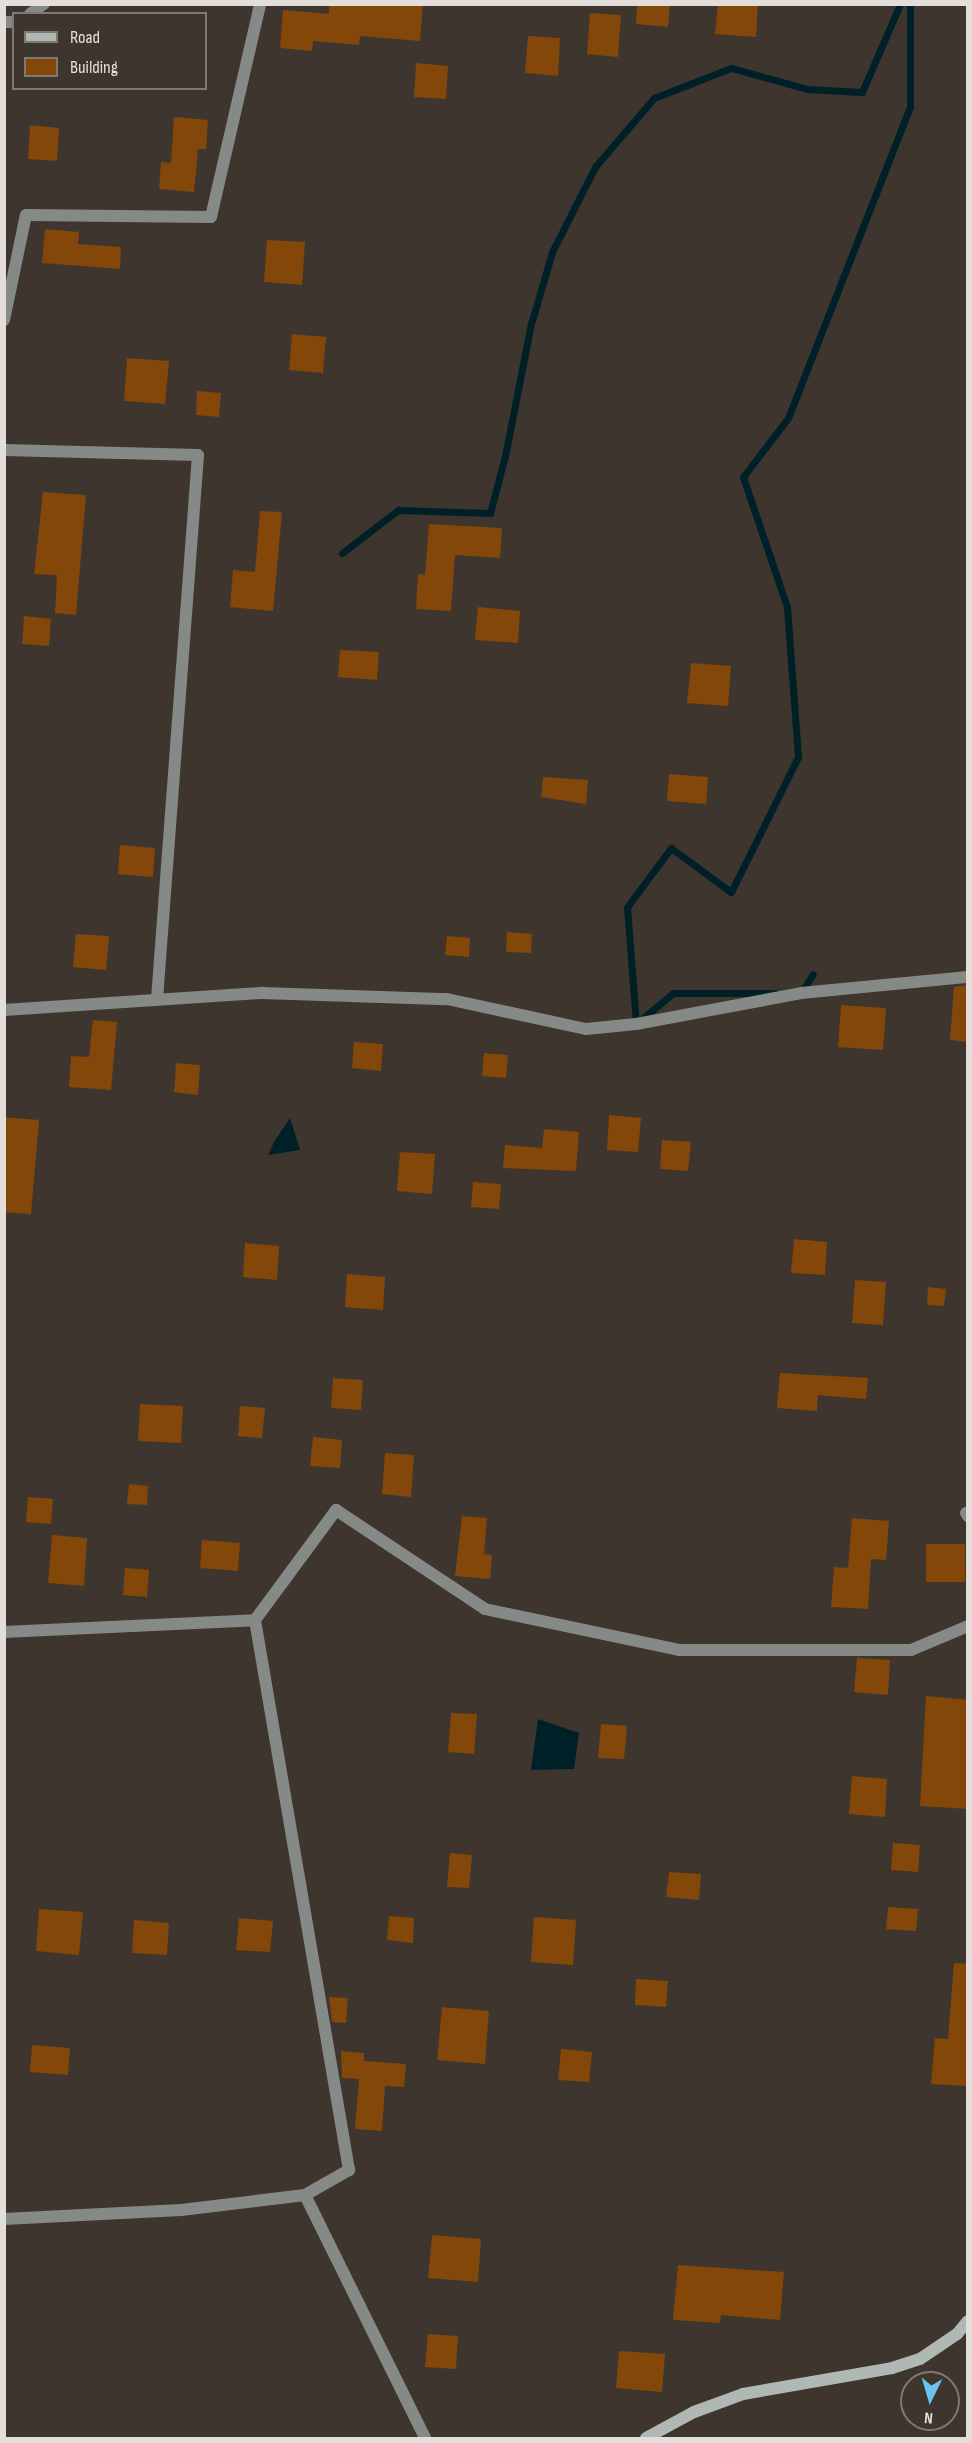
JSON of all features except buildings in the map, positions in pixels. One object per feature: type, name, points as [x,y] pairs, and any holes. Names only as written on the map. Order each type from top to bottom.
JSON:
[{"type":"main road","points":[[646,2439],[694,2412],[743,2394],[892,2368],[920,2359],[957,2334],[968,2321]]},
{"type":"street","points":[[4,320],[26,215],[211,217],[260,4]]},
{"type":"street","points":[[4,450],[198,455],[157,999]]},
{"type":"street","points":[[4,1010],[262,993],[447,999],[586,1029],[636,1024],[801,993],[968,976]]},
{"type":"street","points":[[4,2219],[181,2210],[305,2195],[349,2170],[255,1620],[336,1510],[485,1609],[678,1650],[911,1650],[968,1626]]},
{"type":"street","points":[[4,1632],[255,1620]]},
{"type":"street","points":[[305,2195],[425,2439]]},
{"type":"water","points":[[290,1118],[300,1150],[268,1155],[274,1142]]},
{"type":"water","points":[[538,1719],[579,1733],[574,1769],[531,1770]]},
{"type":"waterway","points":[[342,553],[398,510],[490,513],[505,456],[531,324],[552,252],[595,167],[654,98],[731,68],[807,89],[862,92],[900,4]]},
{"type":"waterway","points":[[775,993],[673,993],[636,1024],[627,907],[671,848],[731,892],[798,757],[787,607],[743,477],[788,418],[910,107],[910,4]]},
{"type":"waterway","points":[[801,993],[813,974]]}]
